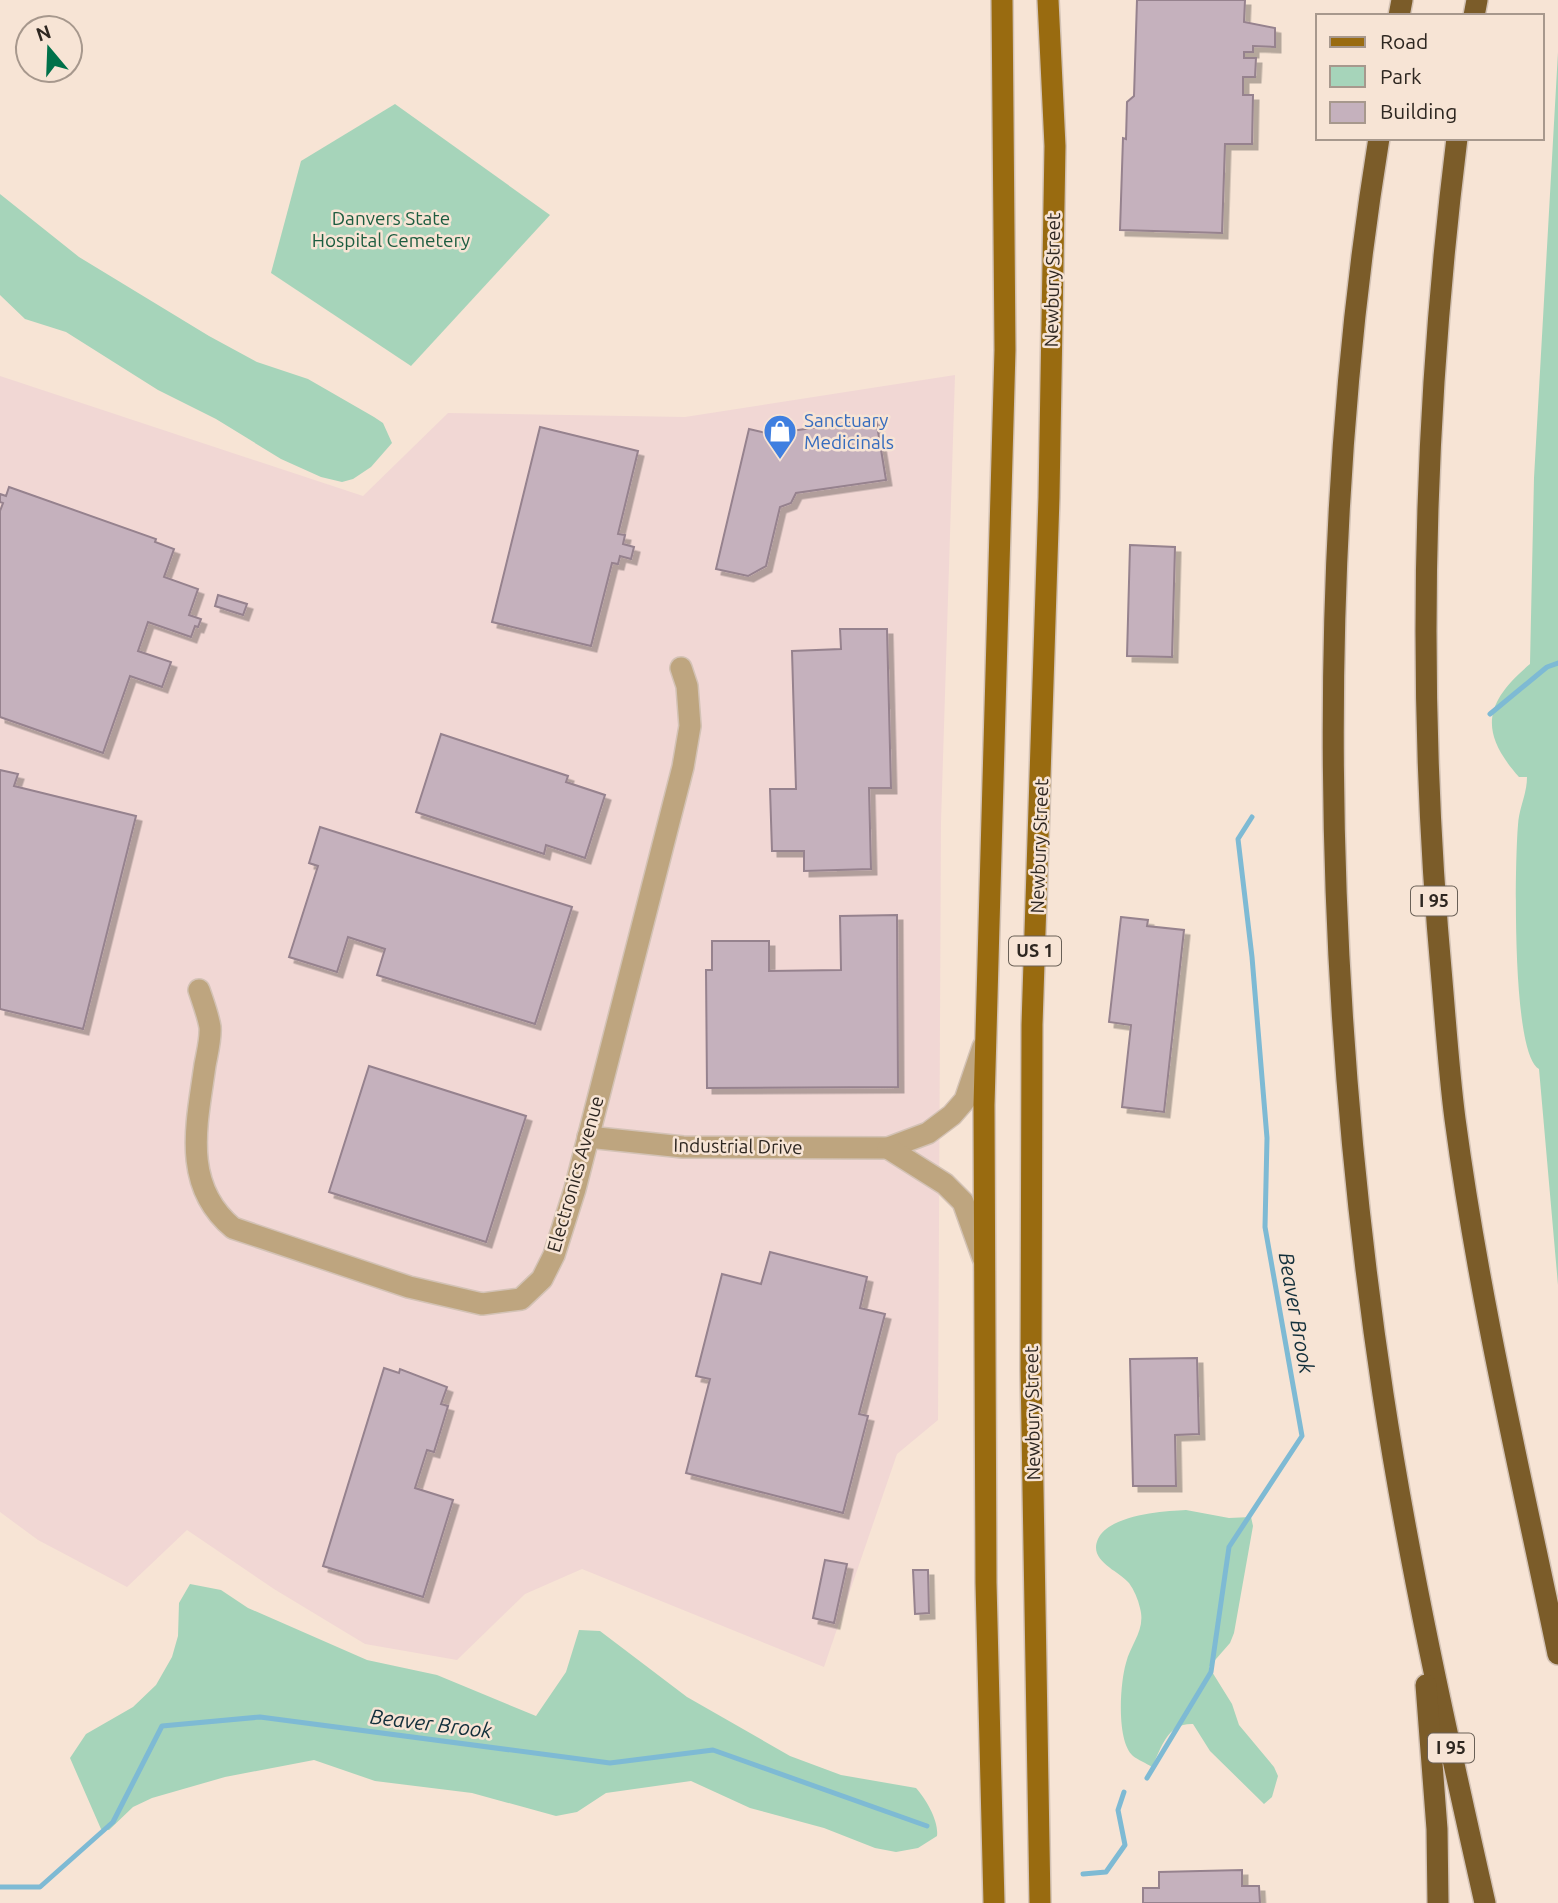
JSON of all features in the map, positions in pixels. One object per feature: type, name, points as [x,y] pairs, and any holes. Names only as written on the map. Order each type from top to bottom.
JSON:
[{"type":"highway","name":"I 95","points":[[1379,140],[1358,302],[1339,545],[1335,681],[1336,917],[1358,1191],[1399,1493],[1485,1903]]},
{"type":"highway","name":"I 95","points":[[1457,140],[1443,247],[1426,494],[1425,710],[1431,865],[1454,1114],[1472,1238],[1558,1654]]},
{"type":"highway","points":[[1420,1592],[1437,1829],[1438,1903]]},
{"type":"main road","name":"US 1","points":[[994,1903],[986,1583],[984,1262],[986,1040],[1005,350],[1002,0]]},
{"type":"main road","name":"Newbury Street","points":[[1040,1903],[1031,1370],[1032,1095],[1049,497],[1055,146],[1048,0]]},
{"type":"street","name":"Electronics Avenue","points":[[200,990],[210,1029],[195,1143],[196,1163],[211,1204],[233,1227],[410,1287],[482,1304],[521,1299],[542,1279],[554,1255],[683,766],[690,726],[687,686],[681,668]]},
{"type":"street","name":"Industrial Drive","points":[[587,1137],[683,1147],[888,1148],[928,1133],[952,1115],[965,1100],[986,1040]]},
{"type":"street","points":[[888,1148],[946,1184],[963,1202],[984,1262]]},
{"type":"shaded area","points":[[955,375],[941,822],[938,1420],[897,1454],[824,1667],[582,1569],[525,1594],[457,1660],[365,1644],[274,1589],[187,1530],[127,1587],[38,1540],[0,1512],[0,376],[363,496],[448,413],[685,417]]},
{"type":"green space","points":[[1558,52],[1558,1285],[1539,1069],[1530,1056],[1523,1030],[1519,995],[1517,845],[1527,777],[1519,777],[1497,745],[1492,718],[1504,691],[1530,664],[1534,478]]},
{"type":"green space","name":"Danvers State Hospital Cemetery","points":[[395,104],[550,215],[411,366],[271,273],[301,161]]},
{"type":"green space","points":[[0,194],[79,257],[209,336],[257,362],[308,379],[374,417],[383,423],[392,443],[371,467],[353,479],[342,482],[321,477],[281,459],[216,419],[158,390],[66,332],[25,319],[0,295]]},
{"type":"green space","points":[[1186,1510],[1229,1518],[1251,1517],[1253,1526],[1234,1633],[1230,1643],[1209,1667],[1232,1704],[1239,1725],[1274,1767],[1278,1776],[1272,1797],[1264,1804],[1210,1751],[1193,1724],[1177,1727],[1171,1732],[1152,1767],[1133,1756],[1124,1738],[1122,1684],[1128,1656],[1140,1630],[1140,1608],[1129,1583],[1097,1553],[1098,1539],[1113,1524],[1137,1516]]},
{"type":"green space","points":[[190,1584],[221,1590],[248,1608],[367,1660],[437,1675],[536,1716],[566,1672],[579,1630],[600,1631],[687,1697],[790,1756],[841,1775],[916,1788],[931,1811],[937,1836],[918,1848],[896,1852],[875,1848],[824,1828],[750,1808],[691,1781],[606,1793],[577,1812],[556,1816],[472,1793],[375,1781],[314,1760],[225,1777],[152,1798],[133,1807],[109,1830],[101,1829],[70,1758],[86,1734],[133,1707],[156,1685],[172,1657],[178,1636],[179,1603]]},
{"type":"building","points":[[1137,0],[1245,0],[1244,22],[1275,28],[1275,47],[1253,46],[1253,52],[1244,52],[1244,58],[1256,58],[1255,77],[1243,77],[1243,95],[1253,95],[1252,144],[1225,144],[1222,233],[1120,230],[1123,138],[1126,139],[1127,102],[1134,96]]},
{"type":"building","points":[[876,419],[886,480],[796,493],[791,503],[780,507],[766,566],[748,576],[716,569],[749,429],[770,434]]},
{"type":"building","points":[[540,427],[638,451],[618,534],[625,535],[623,544],[634,547],[631,559],[620,556],[618,564],[612,563],[591,646],[492,622]]},
{"type":"building","points":[[9,487],[156,539],[155,542],[174,549],[164,577],[198,589],[189,615],[201,619],[191,637],[148,622],[138,651],[171,662],[162,687],[130,676],[103,753],[0,717],[0,511],[3,503],[0,502],[0,494],[6,496]]},
{"type":"building","points":[[1130,545],[1175,547],[1172,657],[1127,656]]},
{"type":"building","points":[[218,595],[247,604],[243,615],[215,606]]},
{"type":"building","points":[[840,629],[887,629],[891,788],[869,788],[871,869],[804,871],[804,851],[772,851],[770,789],[796,789],[792,651],[841,649]]},
{"type":"building","points":[[441,734],[568,776],[566,782],[605,795],[585,858],[546,845],[544,854],[416,812]]},
{"type":"building","points":[[0,770],[18,774],[14,786],[136,816],[83,1029],[0,1009]]},
{"type":"building","points":[[320,827],[572,907],[535,1024],[377,975],[385,949],[348,937],[337,972],[289,957],[318,866],[309,863]]},
{"type":"building","points":[[897,915],[898,1087],[707,1088],[706,970],[712,970],[712,941],[769,941],[769,971],[841,970],[840,916]]},
{"type":"building","points":[[1121,917],[1148,920],[1147,926],[1184,930],[1164,1112],[1122,1107],[1131,1025],[1109,1022]]},
{"type":"building","points":[[369,1066],[526,1116],[486,1242],[329,1192]]},
{"type":"building","points":[[770,1252],[867,1277],[860,1308],[885,1314],[859,1414],[868,1416],[843,1513],[686,1473],[710,1379],[696,1376],[722,1274],[761,1284]]},
{"type":"building","points":[[1197,1358],[1199,1434],[1175,1435],[1176,1486],[1133,1486],[1130,1359]]},
{"type":"building","points":[[384,1368],[399,1373],[400,1369],[447,1387],[441,1404],[448,1406],[434,1452],[427,1450],[415,1488],[453,1500],[423,1597],[323,1566]]},
{"type":"building","points":[[825,1560],[847,1564],[834,1623],[813,1618]]},
{"type":"building","points":[[913,1570],[928,1570],[929,1613],[915,1614]]},
{"type":"building","points":[[1242,1870],[1242,1886],[1259,1886],[1260,1903],[1143,1903],[1143,1888],[1159,1888],[1159,1872]]},
{"type":"waterway","name":"Beaver Brook","points":[[1490,714],[1547,667],[1558,663]]},
{"type":"waterway","name":"Beaver Brook","points":[[1147,1778],[1211,1672],[1229,1547],[1302,1436],[1265,1227],[1267,1138],[1252,957],[1238,839],[1252,817]]},
{"type":"waterway","name":"Beaver Brook","points":[[0,1887],[40,1887],[113,1822],[162,1726],[260,1717],[610,1763],[713,1750],[927,1826]]},
{"type":"waterway","name":"Beaver Brook","points":[[1083,1874],[1106,1872],[1125,1845],[1118,1810],[1124,1792]]},
{"type":"place","name":"Sanctuary Medicinals","points":[[780,461]]}]
